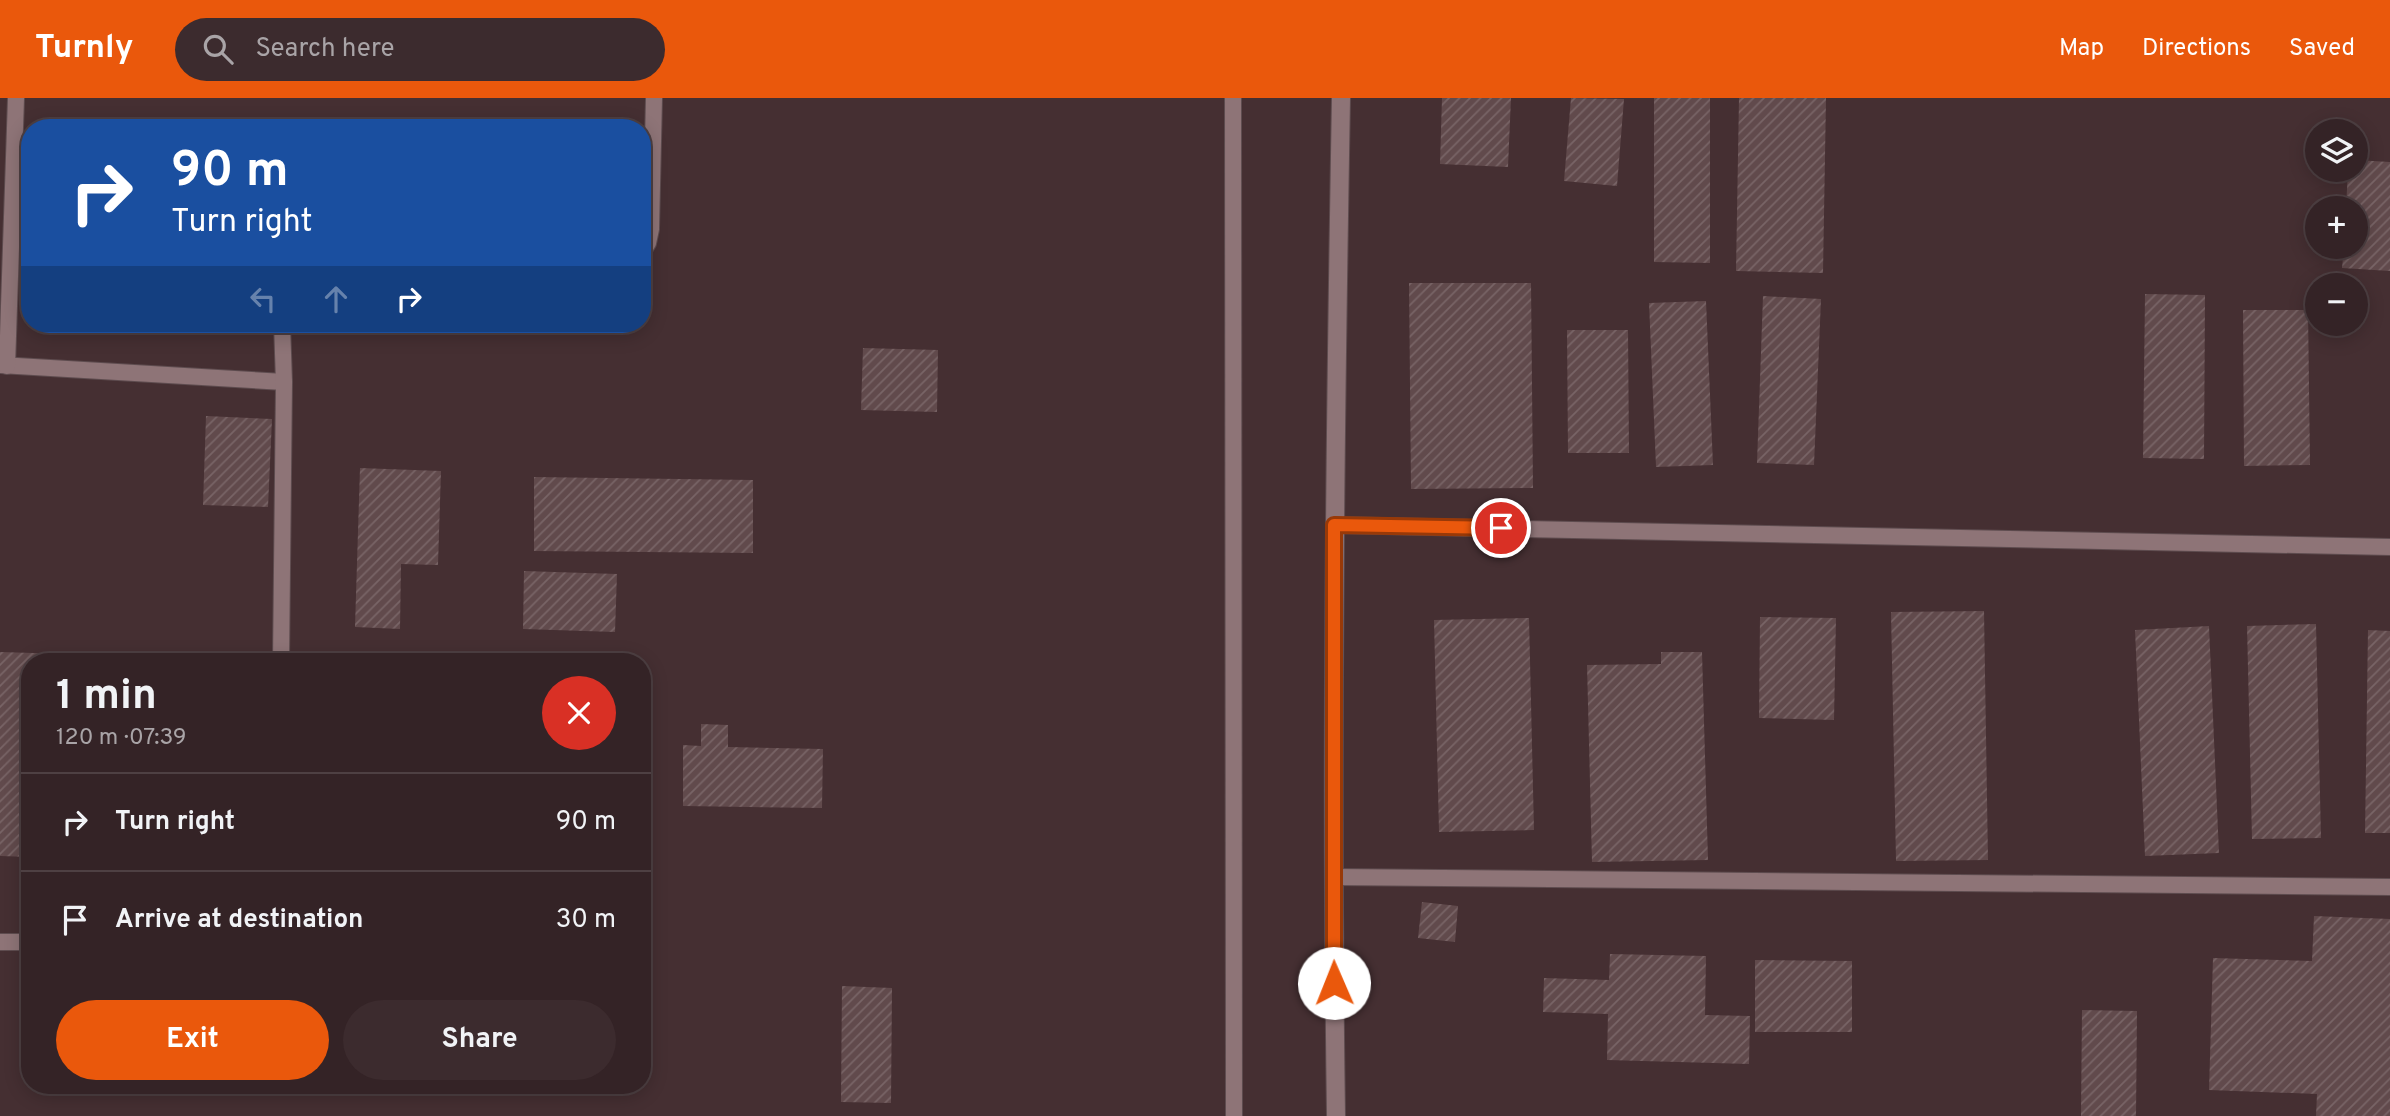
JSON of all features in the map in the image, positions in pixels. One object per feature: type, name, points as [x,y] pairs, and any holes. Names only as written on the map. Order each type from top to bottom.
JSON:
[{"type":"main road","points":[[1336,1116],[1333,877],[1334,525],[1341,98]]},
{"type":"lane","points":[[16,98],[3,366],[284,382]]},
{"type":"lane","points":[[651,229],[654,98]]},
{"type":"lane","points":[[1233,98],[1234,1116]]},
{"type":"lane","points":[[281,653],[282,333]]},
{"type":"lane","points":[[1334,525],[2390,547]]},
{"type":"lane","points":[[1333,877],[2390,887]]},
{"type":"lane","points":[[0,942],[21,942]]},
{"type":"building","points":[[1442,98],[1511,98],[1508,167],[1440,164]]},
{"type":"building","points":[[1571,98],[1624,99],[1617,186],[1564,181]]},
{"type":"building","points":[[1654,98],[1710,98],[1710,263],[1654,262]]},
{"type":"building","points":[[1739,98],[1826,98],[1823,273],[1736,271]]},
{"type":"building","points":[[2368,161],[2390,162],[2390,271],[2342,268],[2343,259],[2368,259],[2368,196],[2347,196],[2347,182],[2368,182]]},
{"type":"building","points":[[1409,283],[1531,283],[1533,488],[1411,489]]},
{"type":"building","points":[[2145,294],[2205,295],[2204,459],[2143,458]]},
{"type":"building","points":[[1763,296],[1821,299],[1814,465],[1757,463]]},
{"type":"building","points":[[1706,301],[1713,465],[1656,467],[1649,303]]},
{"type":"building","points":[[2243,310],[2305,310],[2305,336],[2308,336],[2310,465],[2244,466]]},
{"type":"building","points":[[1567,330],[1628,330],[1629,453],[1568,453]]},
{"type":"building","points":[[863,348],[938,350],[937,412],[861,410]]},
{"type":"building","points":[[206,416],[272,419],[268,507],[203,505]]},
{"type":"building","points":[[360,468],[441,471],[438,565],[401,564],[400,629],[355,627]]},
{"type":"building","points":[[534,477],[753,480],[753,553],[534,551]]},
{"type":"building","points":[[524,571],[617,574],[615,632],[523,629]]},
{"type":"building","points":[[1984,611],[1988,860],[1896,861],[1891,612]]},
{"type":"building","points":[[1760,617],[1836,618],[1834,720],[1759,718]]},
{"type":"building","points":[[1529,618],[1534,830],[1439,832],[1434,620]]},
{"type":"building","points":[[2316,624],[2321,838],[2252,839],[2247,626]]},
{"type":"building","points":[[2209,626],[2219,853],[2145,856],[2135,630]]},
{"type":"building","points":[[2368,630],[2390,631],[2390,833],[2365,833]]},
{"type":"building","points":[[0,652],[34,653],[21,653],[21,857],[0,856]]},
{"type":"building","points":[[1661,652],[1702,652],[1708,860],[1592,862],[1587,665],[1661,664]]},
{"type":"building","points":[[701,724],[728,725],[728,747],[823,749],[822,808],[683,806],[683,745],[701,746]]},
{"type":"building","points":[[1422,902],[1458,906],[1455,942],[1418,938]]},
{"type":"building","points":[[2314,916],[2390,919],[2390,1116],[2316,1116],[2317,1094],[2209,1090],[2213,958],[2312,961]]},
{"type":"building","points":[[1610,954],[1706,956],[1705,1015],[1750,1016],[1749,1064],[1607,1060],[1608,1014],[1543,1012],[1544,978],[1609,980]]},
{"type":"building","points":[[1755,960],[1852,961],[1852,1032],[1755,1032]]},
{"type":"building","points":[[842,986],[892,988],[891,1103],[841,1102]]},
{"type":"building","points":[[2082,1010],[2137,1011],[2136,1116],[2081,1116]]},
{"type":"route","points":[[1334,983],[1334,525],[1501,528]]}]
